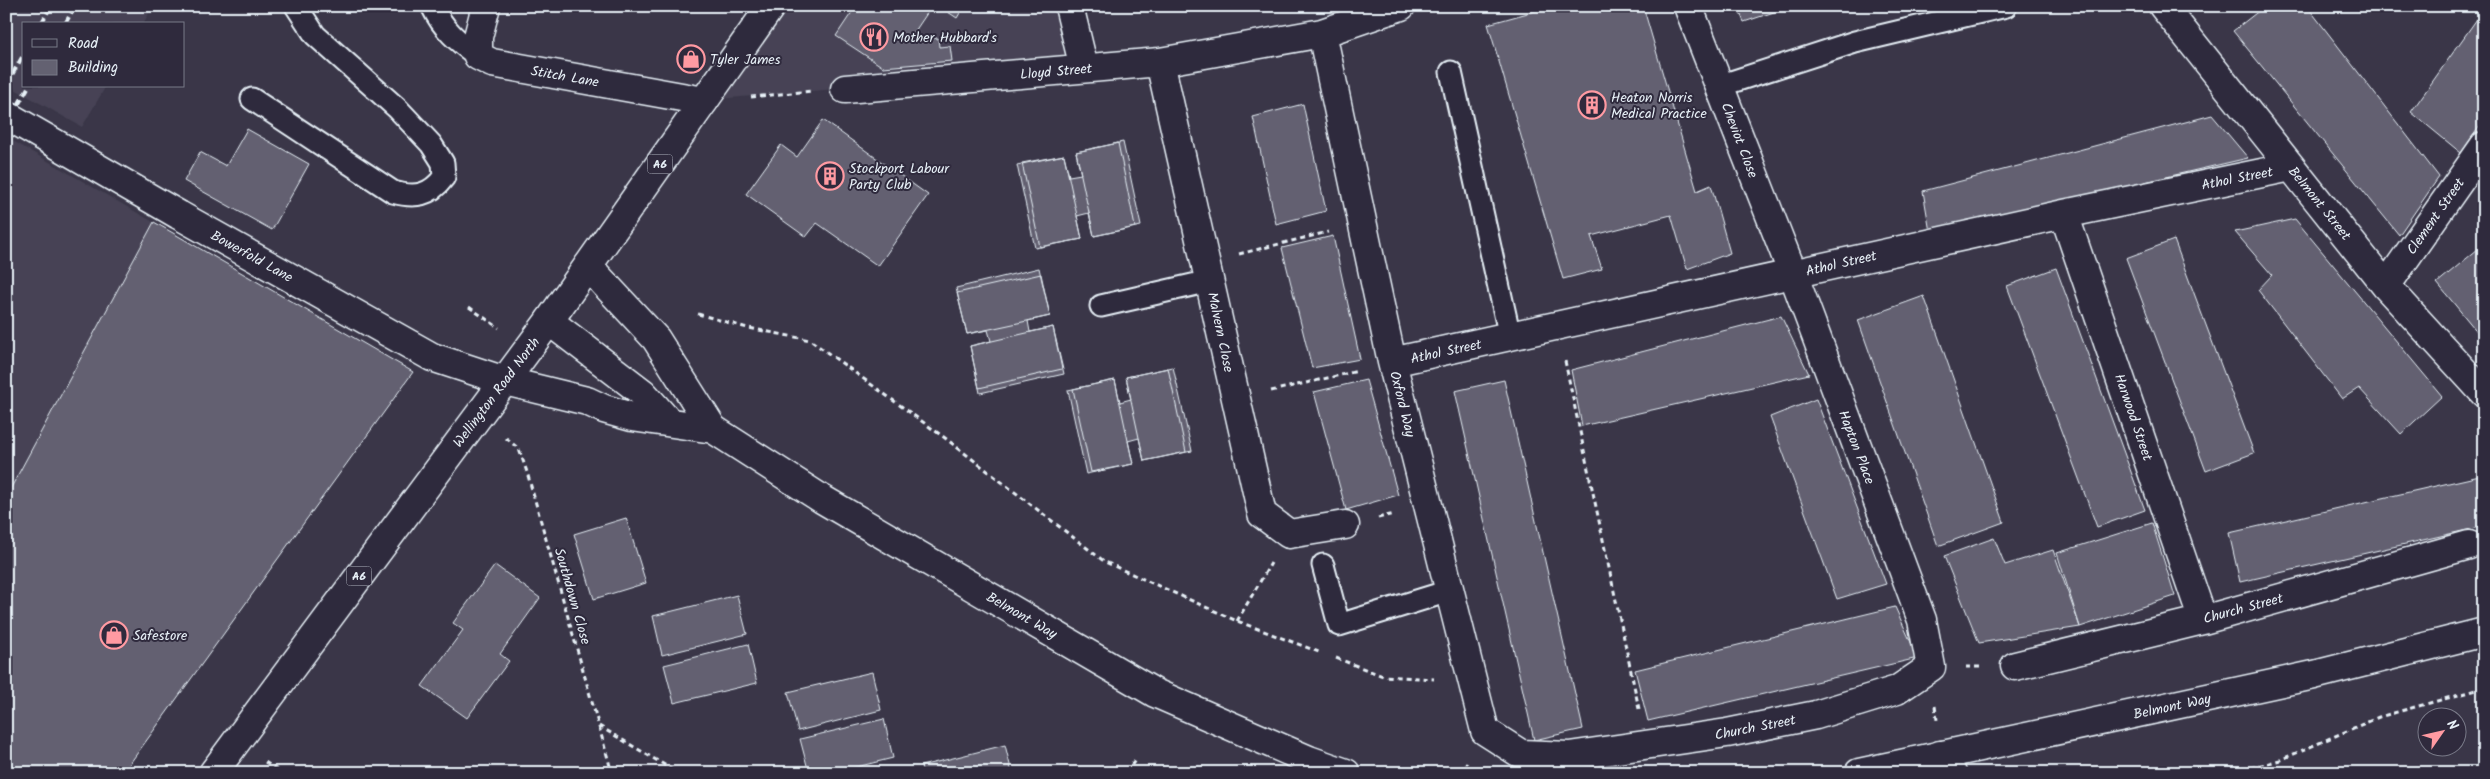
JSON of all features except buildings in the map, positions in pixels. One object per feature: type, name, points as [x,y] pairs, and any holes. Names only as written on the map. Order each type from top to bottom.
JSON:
[{"type":"main road","points":[[478,56],[478,37],[486,6]]},
{"type":"main road","name":"Wellington Road North","points":[[213,773],[549,321],[771,6]]},
{"type":"main road","points":[[1069,6],[1084,68]]},
{"type":"main road","name":"Lloyd Street","points":[[845,89],[1160,62],[1322,33],[1401,6]]},
{"type":"main road","name":"Cheviot Close","points":[[1688,6],[1792,274]]},
{"type":"main road","name":"Belmont Street","points":[[2163,6],[2386,286],[2484,393]]},
{"type":"main road","name":"Oxford Way","points":[[1322,33],[1392,362],[1485,731],[1521,754]]},
{"type":"main road","name":"Stitch Lane","points":[[478,56],[492,63],[704,100]]},
{"type":"main road","name":"Malvern Close","points":[[1160,62],[1262,514],[1289,534]]},
{"type":"main road","name":"Bowerfold Lane","points":[[6,115],[432,358],[505,380],[587,401],[604,409],[632,417],[713,429]]},
{"type":"main road","name":"Clement Street","points":[[2386,286],[2484,146]]},
{"type":"main road","name":"Athol Street","points":[[1392,362],[2064,214],[2291,167]]},
{"type":"main road","name":"Harwood Street","points":[[2064,214],[2203,620]]},
{"type":"main road","points":[[588,266],[656,339],[713,429]]},
{"type":"main road","name":"Hapton Place","points":[[1792,274],[1922,620],[1931,667]]},
{"type":"main road","points":[[549,321],[643,393],[668,421]]},
{"type":"main road","name":"Belmont Way","points":[[713,429],[822,499],[1155,693],[1310,760],[1346,773]]},
{"type":"main road","points":[[1289,534],[1346,525]]},
{"type":"main road","name":"Church Street","points":[[2015,666],[2203,620],[2469,545]]},
{"type":"main road","name":"Belmont Way","points":[[1859,773],[1946,764],[2484,632]]},
{"type":"main road","name":"Church Street","points":[[1521,754],[1569,756],[1727,733],[1816,715],[1897,690],[1931,667]]},
{"type":"lane","points":[[252,99],[394,192],[409,196],[422,195],[436,189],[444,177],[443,163],[431,144],[398,109],[315,35],[296,6]]},
{"type":"lane","points":[[432,6],[443,26],[454,39],[478,56]]},
{"type":"lane","points":[[1719,86],[1855,42],[2006,6]]},
{"type":"lane","points":[[1450,72],[1510,336]]},
{"type":"lane","points":[[1101,306],[1208,272]]},
{"type":"lane","points":[[1323,565],[1338,625],[1449,591]]},
{"type":"path","points":[[704,100],[845,89]]},
{"type":"path","points":[[1208,272],[1362,224]]},
{"type":"path","points":[[698,314],[744,327],[810,340],[945,438],[1105,562],[1237,621],[1320,652]]},
{"type":"path","points":[[1558,326],[1647,745]]},
{"type":"path","points":[[1236,399],[1392,362]]},
{"type":"path","name":"Southdown Close","points":[[527,472],[612,773]]},
{"type":"path","points":[[1346,525],[1429,506]]},
{"type":"path","points":[[1237,621],[1289,534]]},
{"type":"path","points":[[1330,656],[1383,676],[1472,682]]},
{"type":"path","points":[[1946,764],[1931,667],[2015,666]]},
{"type":"path","points":[[2233,773],[2280,760],[2379,717],[2484,688]]},
{"type":"path","points":[[598,726],[678,773]]},
{"type":"path","points":[[1127,773],[1135,760]]},
{"type":"shaded area","points":[[6,6],[153,6],[144,22],[22,22],[22,88],[105,88],[82,127],[6,84]]},
{"type":"shaded area","points":[[771,6],[1067,6],[1082,68],[706,100]]},
{"type":"shaded area","name":"Safestore","points":[[6,137],[413,372],[123,773],[6,773]]},
{"type":"railway","points":[[42,22],[51,6]]},
{"type":"railway","points":[[66,22],[75,6]]},
{"type":"railway","points":[[6,85],[22,57]]},
{"type":"railway","points":[[6,126],[28,88]]},
{"type":"place","name":"Mother Hubbard's","points":[[874,37]]},
{"type":"place","name":"Tyler James","points":[[691,59]]},
{"type":"place","name":"Heaton Norris Medical Practice","points":[[1592,105]]},
{"type":"place","name":"Stockport Labour Party Club","points":[[830,176]]},
{"type":"place","name":"Safestore","points":[[114,635]]}]
